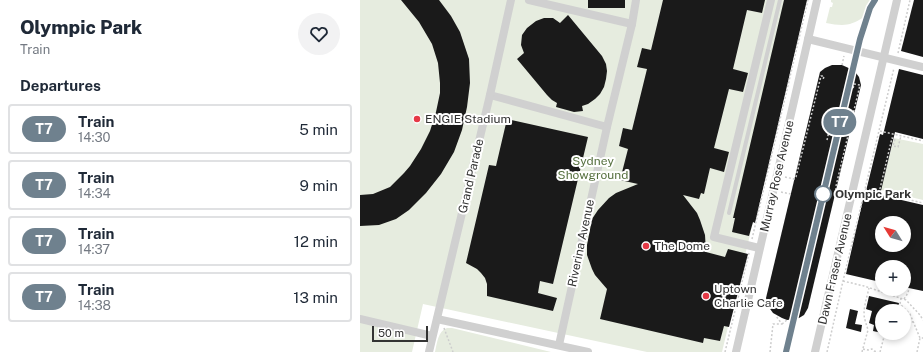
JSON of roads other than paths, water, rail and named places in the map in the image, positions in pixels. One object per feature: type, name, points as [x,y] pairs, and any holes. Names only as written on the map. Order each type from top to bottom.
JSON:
[{"type":"street","name":"Grand Parade","points":[[429,352],[511,0]]},
{"type":"street","points":[[529,0],[632,24]]},
{"type":"street","name":"Riverina Avenue","points":[[558,345],[607,127],[632,24],[636,0]]},
{"type":"street","points":[[759,248],[714,237],[771,0]]},
{"type":"street","name":"Murray Rose Avenue","points":[[736,352],[817,0]]},
{"type":"street","name":"Dawn Fraser Avenue","points":[[815,352],[898,0]]},
{"type":"street","points":[[808,39],[923,67]]},
{"type":"street","points":[[490,95],[607,127]]},
{"type":"street","points":[[360,319],[432,336]]},
{"type":"street","points":[[436,319],[588,352]]},
{"type":"lane","points":[[729,213],[780,0]]},
{"type":"train","name":"T7","points":[[786,352],[860,39],[870,8],[875,0]]},
{"type":"place","name":"ENGIE Stadium","points":[[417,119]]},
{"type":"place","name":"Olympic Park","points":[[823,194]]},
{"type":"place","name":"The Dome","points":[[646,246]]},
{"type":"place","name":"Uptown Charlie Cafe","points":[[706,296]]},
{"type":"park label","name":"Sydney Showground","points":[[593,168]]}]
